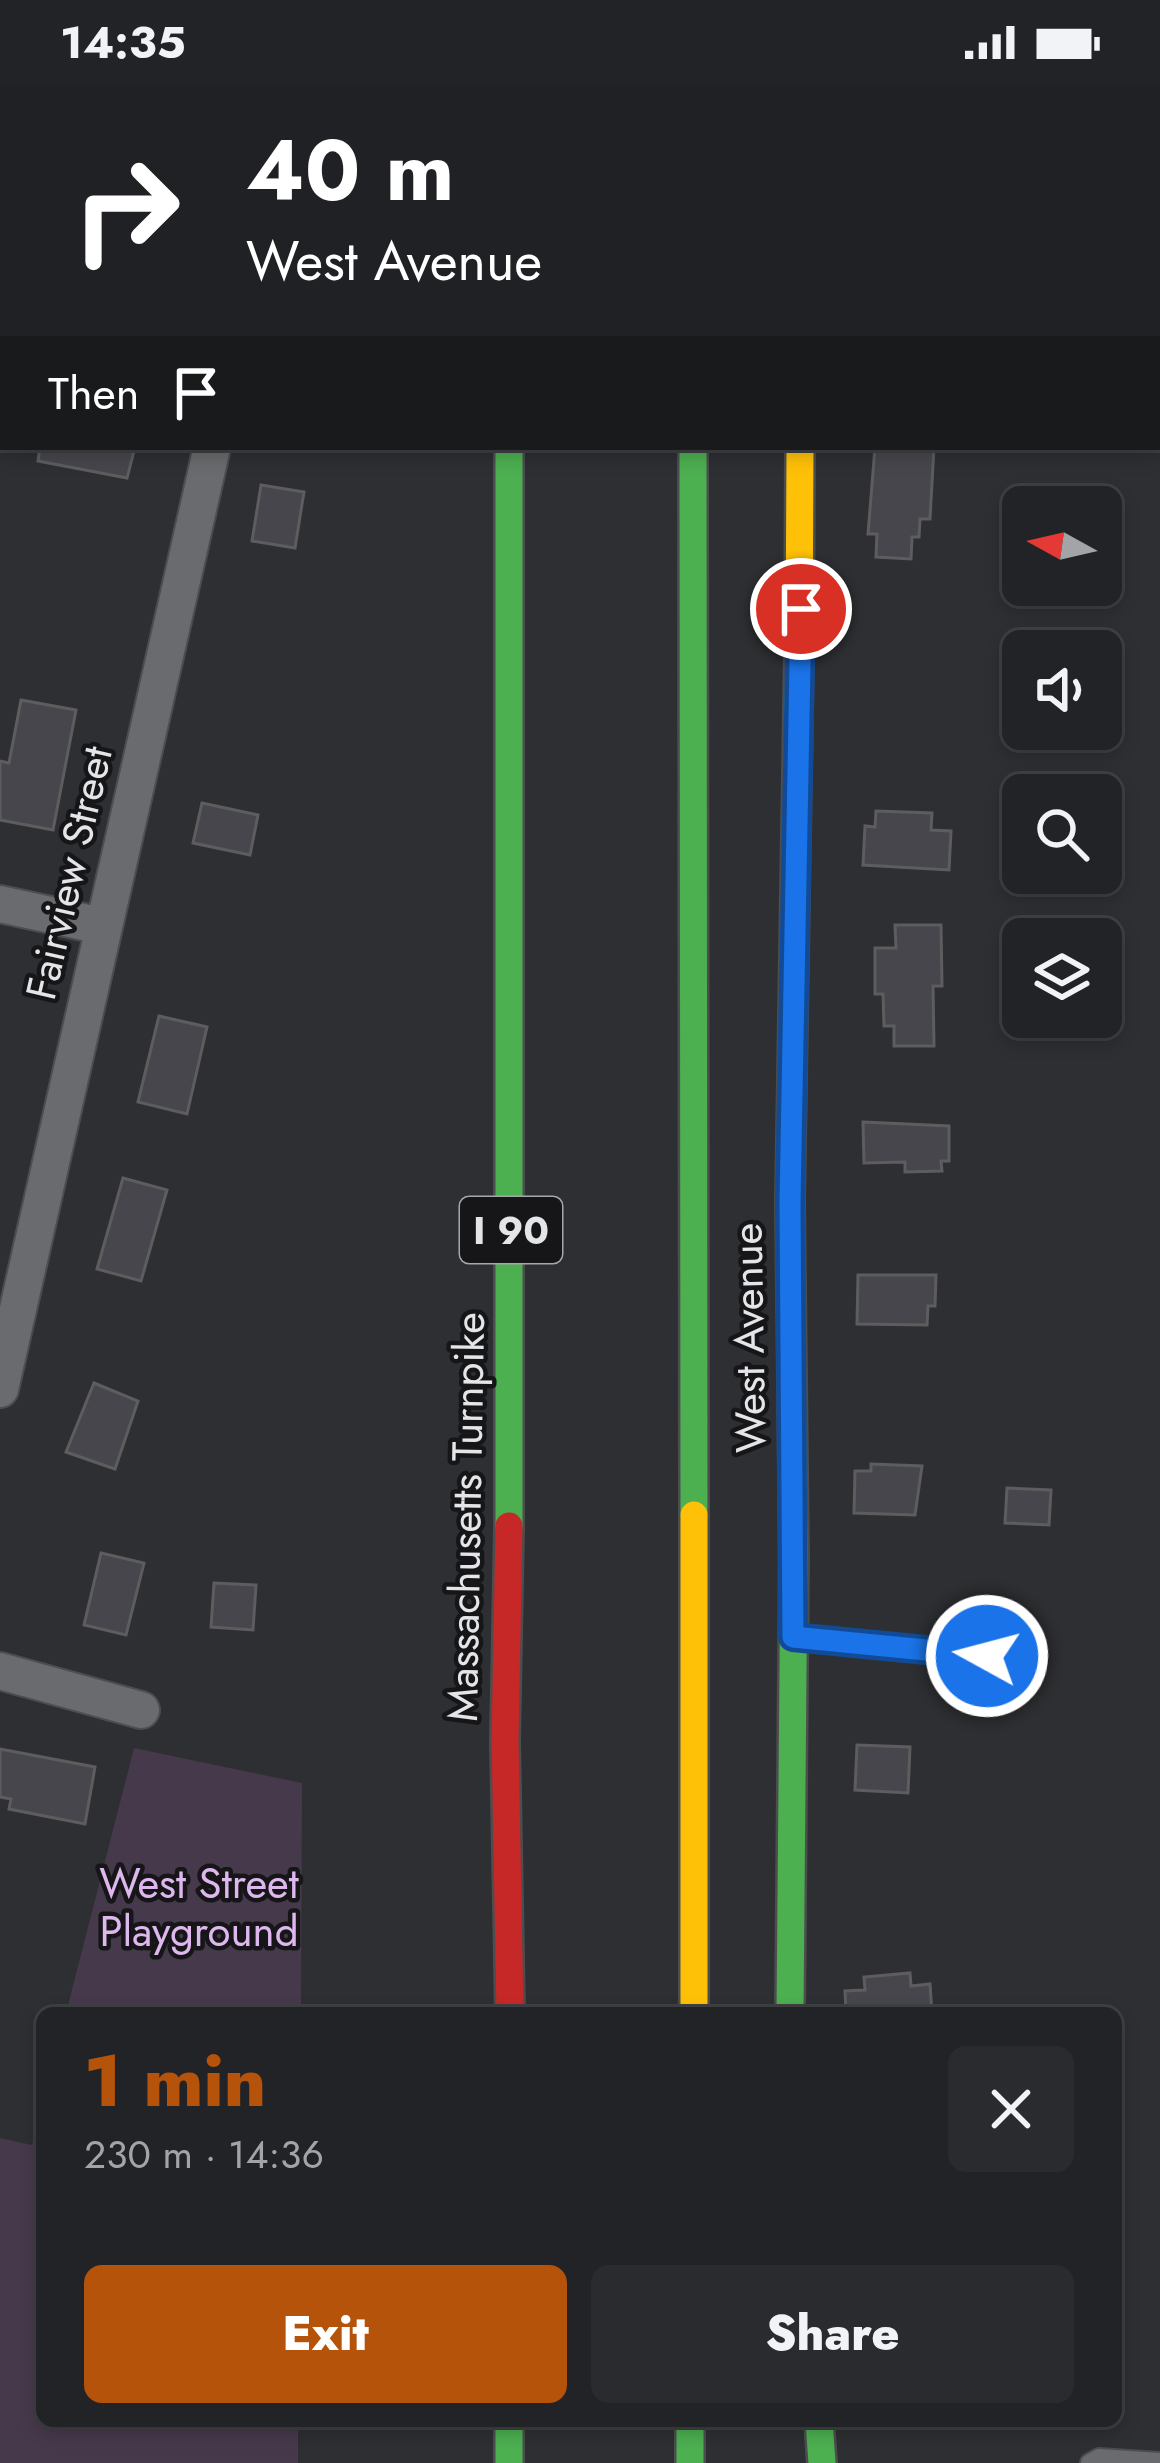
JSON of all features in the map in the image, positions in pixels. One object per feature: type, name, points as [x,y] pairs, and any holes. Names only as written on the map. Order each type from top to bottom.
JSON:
[{"type":"main road","name":"Massachusetts Turnpike","points":[[509,450],[512,1315],[505,1741],[510,2007]]},
{"type":"main road","points":[[693,450],[694,2007]]},
{"type":"main road","name":"West Avenue","points":[[790,2007],[790,1202],[800,450]]},
{"type":"main road","points":[[509,2427],[509,2463]]},
{"type":"main road","points":[[690,2427],[691,2463]]},
{"type":"main road","points":[[819,2427],[822,2463]]},
{"type":"street","name":"Fairview Street","points":[[0,1389],[211,450]]},
{"type":"street","points":[[0,904],[102,926]]},
{"type":"street","points":[[0,1671],[141,1710]]},
{"type":"lane","points":[[793,1637],[987,1656]]},
{"type":"lane","points":[[1090,2463],[1099,2458],[1160,2462]]},
{"type":"green space","name":"West Street Playground","points":[[134,1748],[302,1783],[301,2007],[68,2007]]},
{"type":"green space","points":[[36,2130],[36,2427],[298,2427],[298,2463],[0,2463],[0,2138],[32,2145]]},
{"type":"building","points":[[40,450],[134,450],[127,478],[38,461]]},
{"type":"building","points":[[875,450],[934,450],[930,519],[920,519],[919,537],[912,537],[911,559],[876,557],[877,534],[868,534]]},
{"type":"building","points":[[261,485],[304,492],[295,548],[252,541]]},
{"type":"building","points":[[21,700],[76,710],[53,830],[0,820],[0,761],[9,763]]},
{"type":"building","points":[[202,803],[258,815],[250,855],[193,843]]},
{"type":"building","points":[[876,811],[932,813],[931,830],[951,831],[949,870],[863,865],[865,826],[875,827]]},
{"type":"building","points":[[895,925],[941,925],[942,986],[933,986],[934,1046],[894,1046],[894,1026],[884,1026],[883,994],[875,994],[875,948],[896,948]]},
{"type":"building","points":[[159,1016],[207,1027],[187,1114],[138,1102]]},
{"type":"building","points":[[863,1122],[949,1126],[949,1161],[941,1161],[942,1171],[905,1172],[905,1162],[864,1163]]},
{"type":"building","points":[[123,1178],[167,1190],[141,1281],[97,1269]]},
{"type":"building","points":[[858,1275],[936,1275],[935,1306],[928,1306],[927,1325],[857,1324]]},
{"type":"building","points":[[94,1383],[138,1401],[115,1469],[66,1452]]},
{"type":"building","points":[[871,1464],[922,1466],[915,1515],[854,1513],[855,1471],[871,1471]]},
{"type":"building","points":[[1007,1488],[1051,1490],[1049,1525],[1005,1523]]},
{"type":"building","points":[[101,1553],[144,1563],[126,1635],[84,1625]]},
{"type":"building","points":[[214,1583],[256,1585],[253,1630],[211,1627]]},
{"type":"building","points":[[857,1745],[910,1747],[908,1793],[855,1790]]},
{"type":"building","points":[[0,1749],[95,1767],[85,1824],[9,1809],[11,1799],[0,1797]]},
{"type":"building","points":[[910,1973],[911,1986],[930,1984],[932,2007],[846,2007],[845,1991],[865,1990],[864,1977]]},
{"type":"traffic: fast","points":[[509,450],[509,1526]]},
{"type":"traffic: fast","points":[[693,450],[694,1515]]},
{"type":"traffic: fast","points":[[790,2007],[794,1557],[790,1202],[799,650]]},
{"type":"traffic: fast","points":[[509,2427],[509,2463]]},
{"type":"traffic: fast","points":[[690,2427],[690,2463]]},
{"type":"traffic: fast","points":[[819,2427],[822,2463]]},
{"type":"traffic: slow","points":[[799,650],[800,450]]},
{"type":"traffic: slow","points":[[694,1515],[694,2007]]},
{"type":"traffic: jam","points":[[509,1526],[505,1741],[510,2007]]},
{"type":"route","points":[[801,609],[790,1202],[793,1637],[987,1656]]}]
